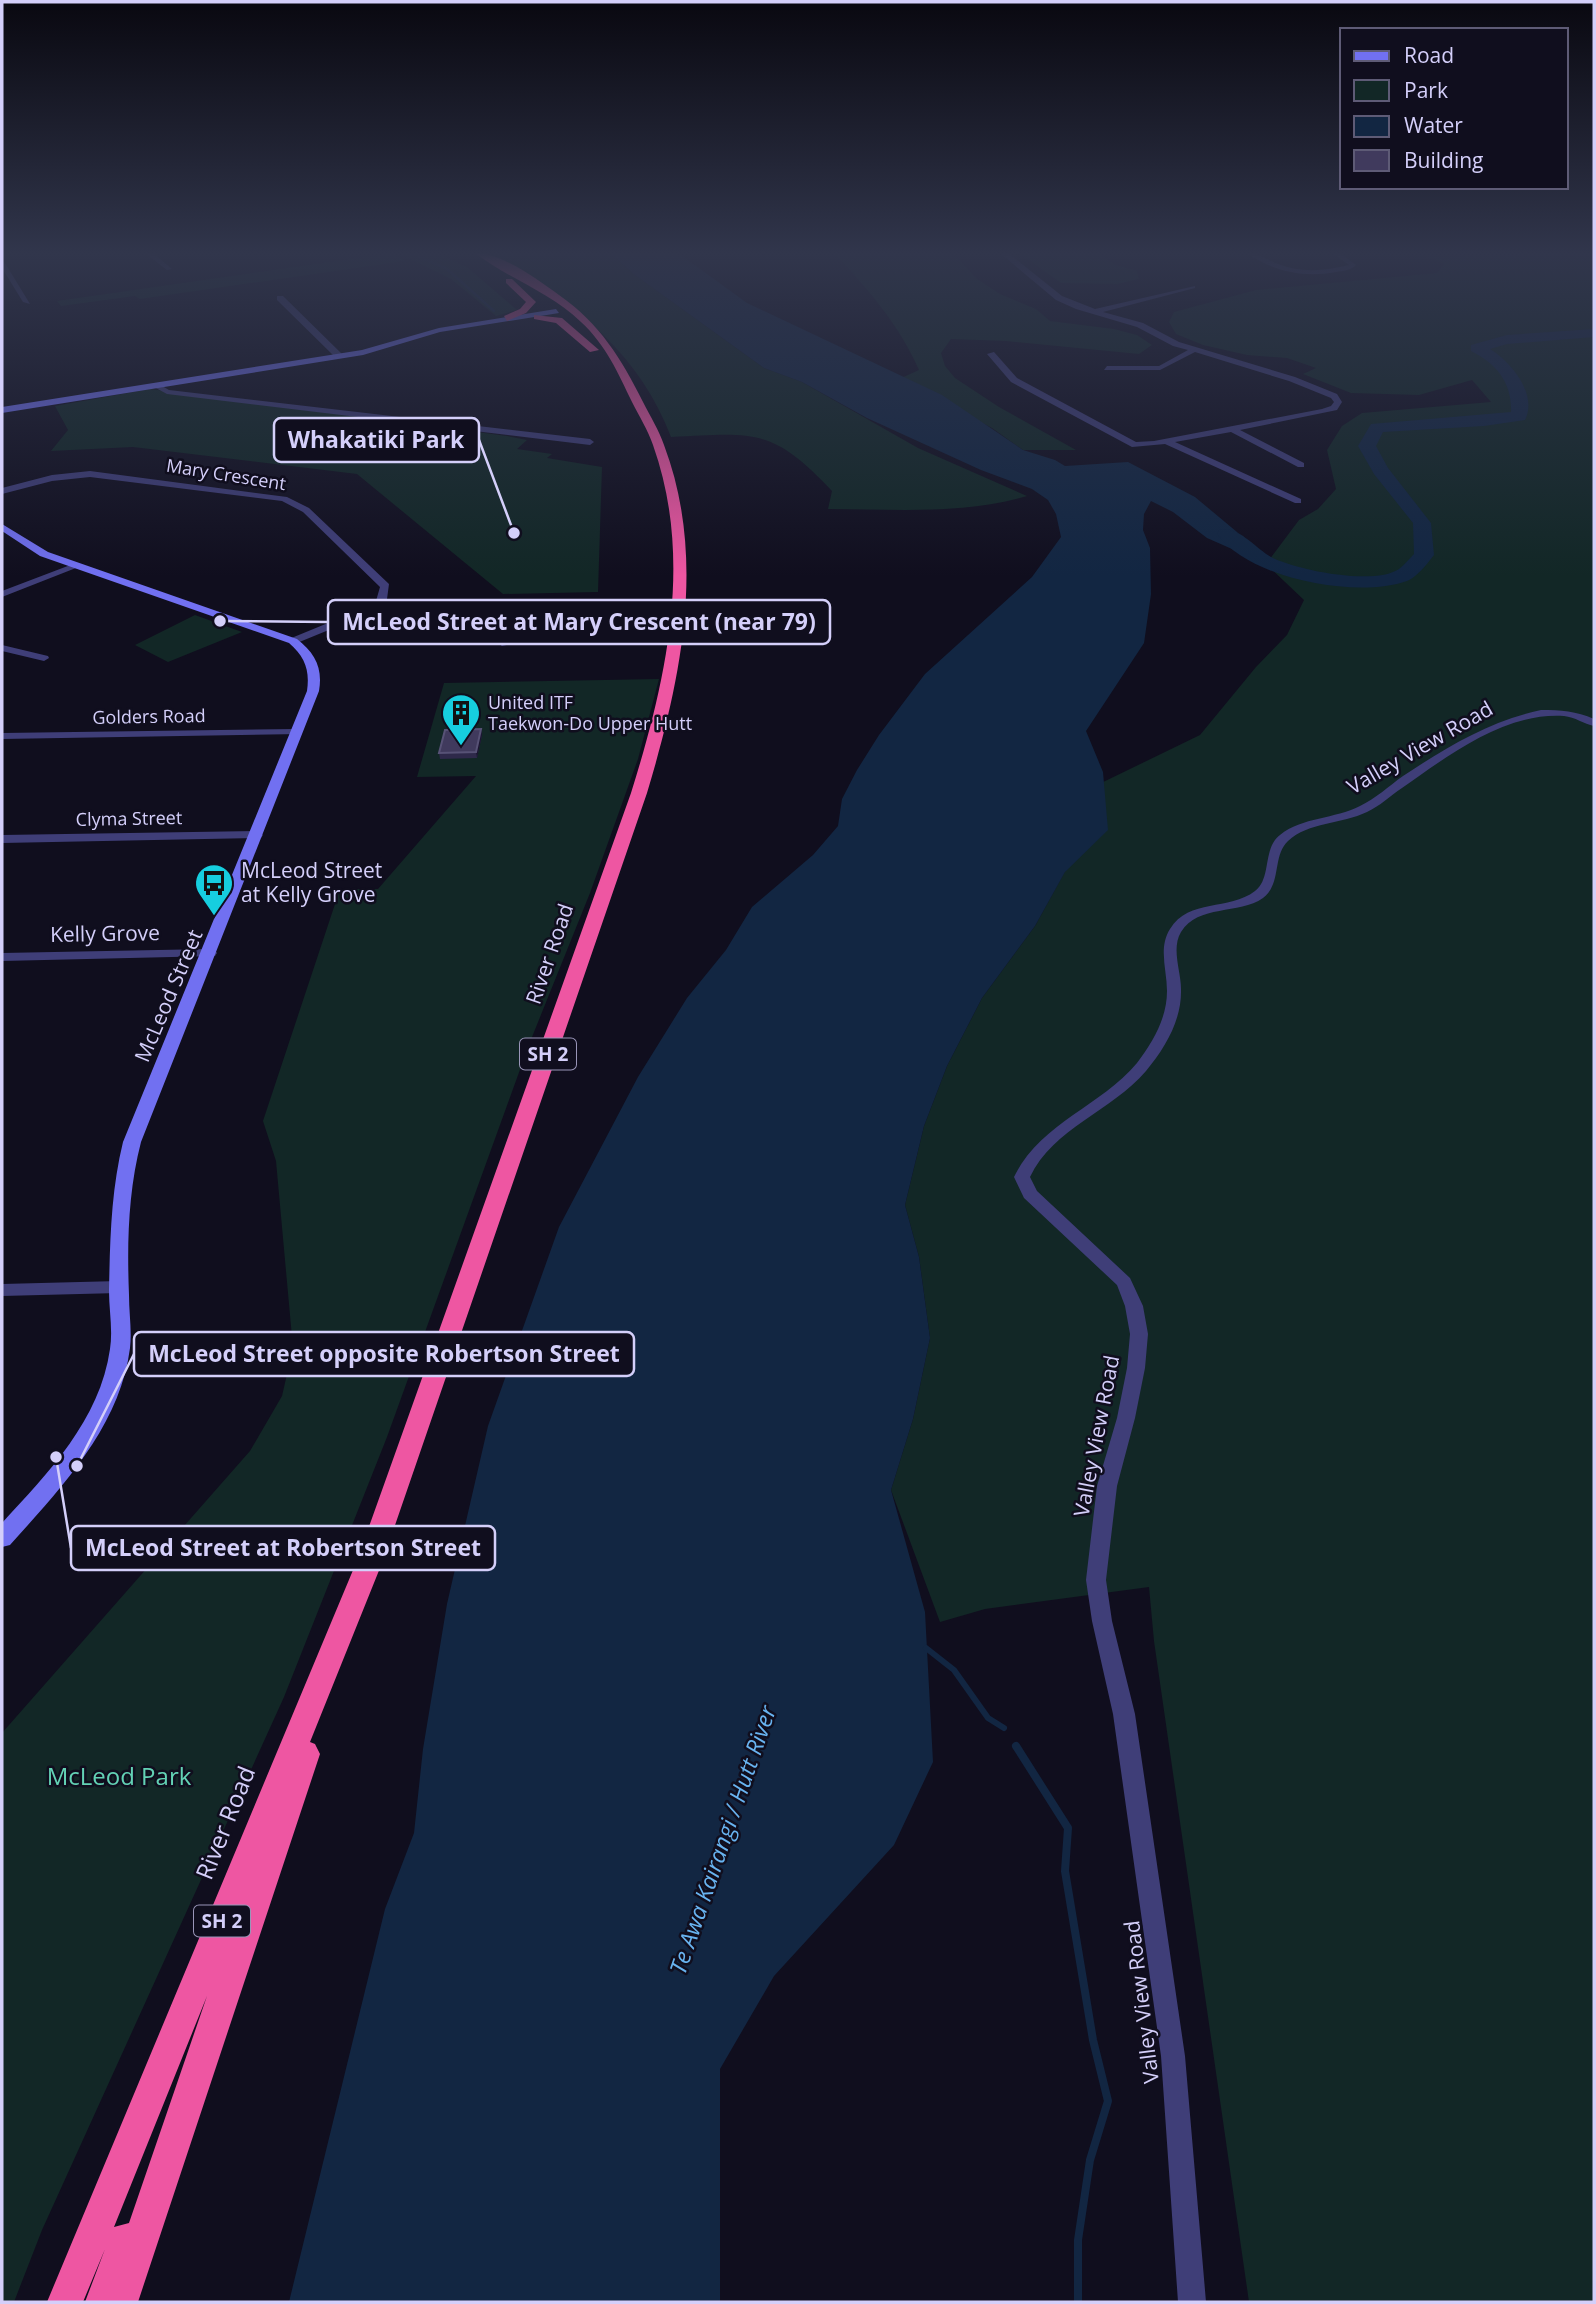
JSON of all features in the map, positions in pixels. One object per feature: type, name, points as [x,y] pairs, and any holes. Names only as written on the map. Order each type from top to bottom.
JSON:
[{"type":"highway","name":"River Road","points":[[603,361],[634,396]]},
{"type":"highway","name":"River Road","points":[[120,2302],[369,1563],[608,884],[663,710],[680,618],[680,547],[672,495],[661,452],[634,396],[629,379],[616,361]]},
{"type":"highway","name":"River Road","points":[[65,2302],[369,1563]]},
{"type":"highway","points":[[103,2302],[277,1835]]},
{"type":"street","points":[[2,410],[311,361]]},
{"type":"street","points":[[997,361],[1014,380],[1120,439],[1140,446],[1324,411],[1334,408],[1338,400],[1292,379],[1233,361]]},
{"type":"street","points":[[1107,368],[1160,368],[1174,361]]},
{"type":"street","points":[[157,385],[167,392],[590,442]]},
{"type":"street","points":[[1232,429],[1301,466]]},
{"type":"street","points":[[1167,442],[1298,501]]},
{"type":"street","name":"Mary Crescent","points":[[2,491],[62,476],[103,474],[292,501],[306,510],[377,576],[385,586],[380,602]]},
{"type":"street","points":[[2,527],[32,548],[76,566],[293,641],[356,617],[380,602],[432,606],[465,614],[506,644]]},
{"type":"street","points":[[2,594],[76,566]]},
{"type":"street","name":"McLeod Street","points":[[2,1538],[69,1460],[94,1425],[110,1392],[120,1349],[118,1217],[121,1180],[152,1090],[210,953],[313,691],[316,676],[309,655],[293,641]]},
{"type":"street","points":[[2,648],[44,658]]},
{"type":"street","name":"Valley View Road","points":[[1192,2302],[1173,2056],[1152,1897],[1125,1714],[1102,1621],[1096,1580],[1107,1486],[1136,1368],[1138,1325],[1124,1282],[1030,1194],[1022,1177],[1027,1160],[1110,1097],[1133,1076],[1156,1048],[1169,1023],[1174,996],[1170,948],[1175,930],[1185,919],[1198,913],[1258,895],[1269,883],[1275,845],[1287,835],[1366,808],[1482,734],[1524,717],[1567,713],[1594,723]]},
{"type":"street","name":"Golders Road","points":[[2,736],[296,732]]},
{"type":"street","name":"Clyma Street","points":[[2,839],[257,835]]},
{"type":"street","name":"Kelly Grove","points":[[2,957],[210,953]]},
{"type":"street","points":[[2,1290],[119,1287]]},
{"type":"green space","points":[[626,361],[754,361],[764,368],[802,382],[918,448],[1027,496],[953,508],[828,509],[832,491],[811,470],[777,445],[743,435],[671,437],[640,377]]},
{"type":"green space","points":[[914,361],[943,361],[955,378],[999,407],[1076,450],[1023,450],[992,428],[899,379],[919,370]]},
{"type":"green space","points":[[1294,361],[1594,361],[1594,2302],[1249,2302],[1154,1641],[1149,1587],[985,1609],[940,1622],[891,1490],[913,1419],[930,1338],[919,1257],[905,1205],[924,1126],[947,1066],[982,998],[1035,926],[1085,835],[1095,786],[1200,735],[1256,667],[1287,635],[1304,600],[1266,564],[1299,520],[1318,509],[1336,489],[1327,450],[1342,426],[1362,413],[1491,402],[1472,380],[1419,395],[1351,393],[1303,374],[1316,368]]},
{"type":"green space","points":[[150,389],[507,436],[527,440],[517,449],[552,454],[547,458],[602,467],[598,592],[503,594],[357,474],[133,447],[51,451],[68,430],[55,406]]},
{"type":"green space","points":[[195,615],[242,632],[168,662],[135,645]]},
{"type":"green space","name":"McLeod Park","points":[[659,679],[638,759],[590,893],[530,1042],[387,1437],[284,1697],[42,2230],[14,2302],[2,2302],[2,1733],[250,1451],[282,1396],[293,1348],[276,1161],[263,1121],[340,889],[378,889],[476,776],[417,777],[444,683]]},
{"type":"water","name":"Te Awa Kairangi / Hutt River","points":[[754,361],[869,361],[942,395],[1023,450],[1065,466],[1128,462],[1195,497],[1237,532],[1266,564],[1207,538],[1173,512],[1151,501],[1144,514],[1143,530],[1150,548],[1151,594],[1144,643],[1086,731],[1103,772],[1108,830],[1065,872],[1035,926],[982,998],[947,1066],[924,1126],[905,1205],[919,1257],[930,1338],[913,1419],[891,1490],[925,1612],[933,1762],[894,1845],[774,1976],[720,2069],[720,2302],[289,2302],[385,1909],[414,1833],[423,1749],[447,1604],[488,1426],[559,1227],[638,1077],[687,998],[726,950],[752,907],[813,855],[838,826],[842,799],[857,770],[879,735],[925,674],[1032,577],[1061,537],[1056,514],[1048,500],[1032,489],[981,470],[867,418],[802,382],[764,368]]},
{"type":"building","name":"United ITF Taekwon-Do Upper Hutt","points":[[481,729],[476,752],[439,753],[445,730]]},
{"type":"waterway","points":[[1226,534],[1264,561],[1295,573],[1350,583],[1403,576],[1424,555],[1422,523],[1380,470],[1367,446],[1377,428],[1519,416],[1518,394],[1514,384],[1510,375],[1497,361]]},
{"type":"waterway","points":[[926,1648],[954,1670],[988,1718],[1004,1728]]},
{"type":"waterway","points":[[1016,1746],[1068,1828],[1065,1871],[1093,2040],[1108,2101],[1090,2160],[1078,2240],[1078,2302]]},
{"type":"place","name":"Whakatiki Park","points":[[514,533]]},
{"type":"place","name":"McLeod Street at Mary Crescent (near 79)","points":[[220,621]]},
{"type":"place","name":"United ITF Taekwon-Do Upper Hutt","points":[[461,747]]},
{"type":"place","name":"McLeod Street at Kelly Grove","points":[[214,917]]},
{"type":"place","name":"McLeod Street at Robertson Street","points":[[56,1457]]},
{"type":"place","name":"McLeod Street opposite Robertson Street","points":[[77,1466]]}]
